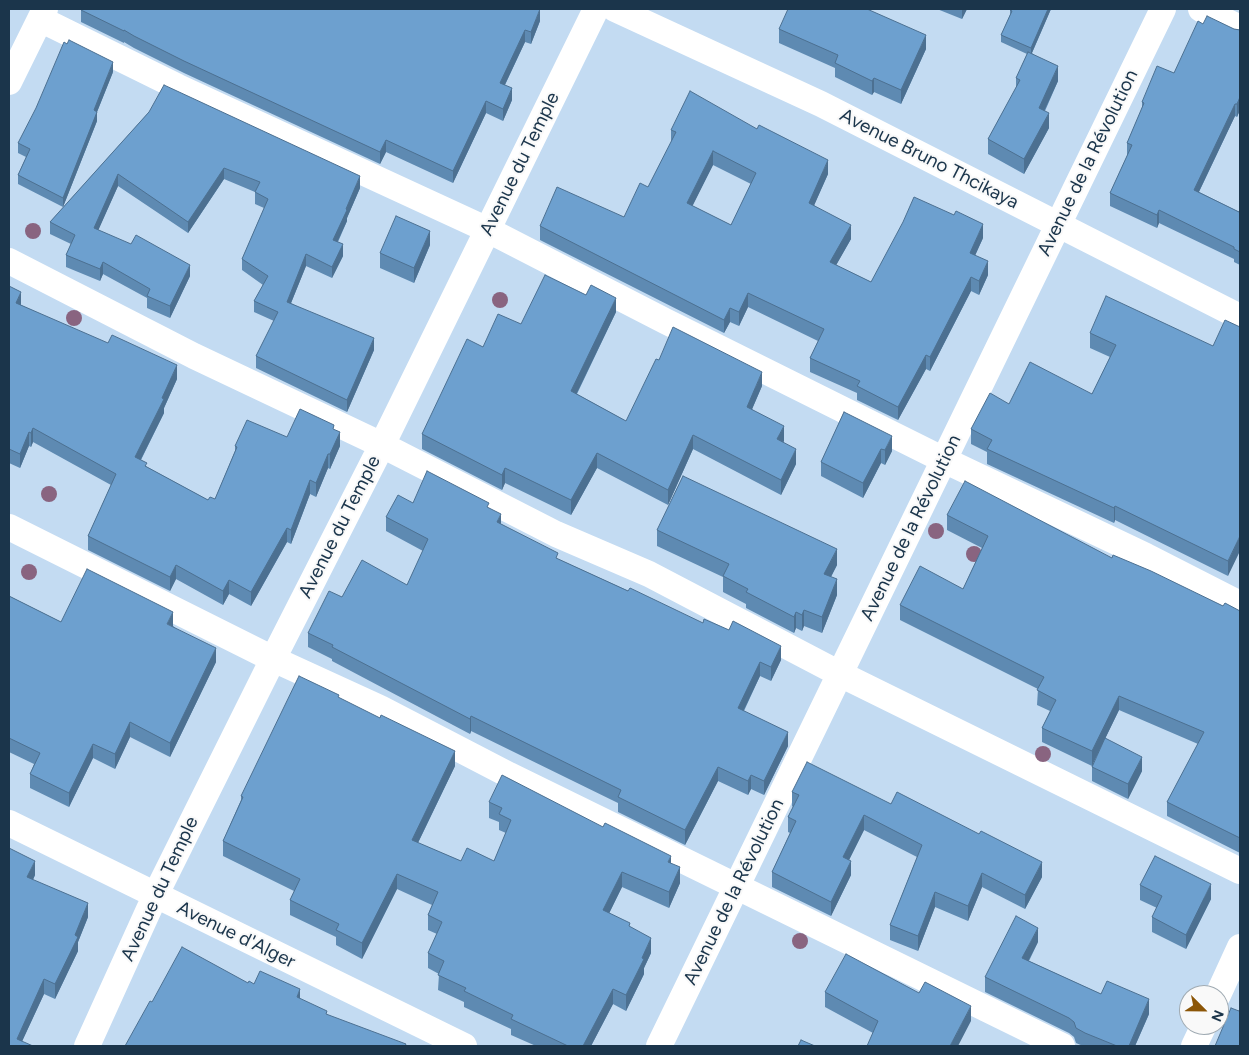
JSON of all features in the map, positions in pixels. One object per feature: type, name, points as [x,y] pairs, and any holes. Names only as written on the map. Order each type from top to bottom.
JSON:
[{"type":"street","name":"Avenue du Temple","points":[[87,1046],[155,896],[382,445],[596,9]]},
{"type":"street","name":"Avenue Bruno Thcikaya","points":[[615,9],[821,104],[1240,317]]},
{"type":"street","name":"Avenue de la Révolution","points":[[659,1046],[1163,9]]},
{"type":"street","points":[[1201,9],[1240,28]]},
{"type":"street","points":[[9,82],[43,14],[178,87],[488,230],[665,321],[944,460],[1146,556],[1240,604]]},
{"type":"street","points":[[9,261],[194,356],[382,445],[556,534],[649,574],[840,674],[1240,872]]},
{"type":"street","points":[[9,527],[273,659],[380,708],[509,775],[1062,1046]]},
{"type":"street","name":"Avenue d'Alger","points":[[9,823],[464,1046]]},
{"type":"street","points":[[1223,985],[1240,947]]},
{"type":"building","points":[[82,9],[540,9],[531,32],[525,30],[500,83],[512,88],[503,109],[486,101],[453,171],[386,140],[380,152],[184,61]]},
{"type":"building","points":[[788,9],[867,9],[926,35],[901,90],[874,78],[872,81],[835,63],[838,55],[779,29]]},
{"type":"building","points":[[1010,9],[1048,9],[1031,48],[1001,35],[1012,11]]},
{"type":"building","points":[[1207,16],[1240,30],[1240,97],[1194,190],[1239,212],[1240,209],[1240,252],[1234,249],[1234,247],[1159,210],[1157,215],[1110,193],[1132,145],[1127,143],[1157,66],[1174,73],[1198,21],[1203,24]]},
{"type":"building","points":[[69,40],[113,62],[94,110],[97,112],[63,198],[18,175],[30,149],[18,143],[36,108],[64,42],[67,44]]},
{"type":"building","points":[[1028,52],[1058,66],[1039,108],[1049,113],[1024,159],[988,139],[1020,80],[1016,78]]},
{"type":"building","points":[[164,85],[360,176],[333,240],[343,244],[332,267],[306,254],[287,302],[374,338],[347,400],[256,356],[278,312],[254,301],[268,276],[242,259],[268,199],[255,192],[260,182],[224,168],[188,222],[118,174],[94,228],[131,244],[136,235],[190,265],[170,306],[147,296],[150,289],[103,262],[100,269],[66,255],[75,235],[50,222],[149,112]]},
{"type":"building","points":[[690,91],[757,129],[759,125],[828,160],[809,203],[851,225],[830,262],[871,282],[914,197],[954,215],[956,211],[983,224],[970,253],[988,261],[979,281],[971,277],[930,357],[926,355],[898,407],[857,386],[860,381],[810,358],[824,329],[748,293],[739,312],[730,308],[724,320],[540,226],[557,187],[624,217],[640,183],[648,187],[676,132],[671,130]],"holes":[[[713,151],[756,173],[731,225],[687,203]]]},
{"type":"building","points":[[396,216],[430,231],[414,268],[380,253]]},
{"type":"building","points":[[545,275],[586,295],[591,285],[616,298],[571,391],[626,421],[656,359],[659,360],[673,327],[762,372],[747,407],[784,426],[777,439],[796,449],[781,480],[693,435],[668,490],[597,453],[571,500],[505,468],[502,475],[422,434],[467,339],[483,347],[498,314],[521,324]]},
{"type":"building","points":[[9,286],[21,292],[16,303],[108,343],[112,335],[177,365],[162,398],[164,399],[135,457],[147,463],[145,466],[208,500],[210,497],[215,499],[247,420],[287,437],[300,409],[334,425],[333,429],[340,432],[316,483],[310,480],[291,530],[287,528],[251,592],[229,580],[223,591],[176,565],[170,577],[88,536],[116,474],[33,428],[31,433],[29,432],[20,454],[9,449]]},
{"type":"building","points":[[1106,296],[1213,346],[1225,320],[1240,327],[1240,536],[1228,561],[1115,506],[1114,508],[987,449],[992,440],[971,429],[990,393],[1009,404],[1030,362],[1092,394],[1116,345],[1090,333]]},
{"type":"building","points":[[844,412],[892,436],[885,450],[881,449],[863,483],[821,462]]},
{"type":"building","points":[[427,471],[489,503],[487,507],[501,514],[497,522],[558,553],[556,558],[628,591],[630,588],[703,623],[704,619],[729,630],[733,621],[781,646],[771,667],[760,662],[738,708],[788,732],[764,781],[751,775],[748,781],[718,767],[685,830],[618,797],[621,790],[471,716],[470,719],[308,633],[329,591],[342,597],[362,560],[407,585],[428,539],[386,517],[398,495],[413,503]]},
{"type":"building","points":[[683,476],[837,549],[824,574],[837,579],[822,617],[804,610],[802,615],[796,612],[794,617],[746,592],[748,589],[723,576],[729,564],[657,530]]},
{"type":"building","points":[[965,481],[1112,558],[1113,555],[1223,606],[1225,603],[1240,611],[1240,838],[1167,802],[1204,732],[1119,696],[1092,751],[1042,728],[1056,700],[1037,690],[1044,677],[900,605],[920,566],[963,589],[988,536],[947,515]]},
{"type":"building","points":[[87,569],[173,612],[167,624],[216,648],[170,743],[130,722],[115,754],[93,744],[69,793],[30,774],[40,753],[9,738],[9,596],[61,622]]},
{"type":"building","points":[[299,676],[339,695],[338,697],[380,718],[381,715],[455,751],[412,840],[461,861],[467,848],[494,861],[511,820],[499,814],[502,808],[489,802],[502,775],[603,827],[605,823],[671,856],[668,862],[680,867],[669,892],[622,872],[603,910],[630,923],[629,926],[651,938],[642,958],[644,959],[626,995],[613,989],[583,1046],[568,1046],[511,1019],[513,1015],[464,991],[466,988],[438,975],[444,961],[428,953],[442,922],[428,915],[438,892],[397,874],[362,943],[336,930],[339,924],[290,900],[300,879],[223,841],[243,797],[241,796]]},
{"type":"building","points":[[1105,738],[1142,757],[1128,784],[1092,767]]},
{"type":"building","points":[[807,762],[891,804],[897,792],[979,834],[981,831],[1042,862],[1025,895],[982,873],[968,906],[935,892],[918,936],[890,925],[922,845],[864,815],[843,857],[851,861],[831,902],[772,872],[796,821],[788,817],[799,795],[792,792]]},
{"type":"building","points":[[9,848],[35,861],[27,877],[88,903],[75,935],[78,937],[55,984],[44,979],[17,1039],[33,1046],[9,1046]]},
{"type":"building","points":[[1155,856],[1211,884],[1186,935],[1152,917],[1162,896],[1140,885]]},
{"type":"building","points":[[1016,916],[1038,928],[1022,958],[1101,994],[1107,981],[1149,999],[1129,1046],[1117,1046],[1085,1033],[1076,1028],[1074,1022],[1069,1018],[985,977]]},
{"type":"building","points":[[182,947],[248,983],[249,981],[254,984],[260,971],[300,989],[297,997],[327,1011],[326,1014],[406,1044],[405,1046],[125,1046]]},
{"type":"building","points":[[846,954],[919,993],[925,982],[971,1006],[950,1046],[867,1046],[878,1021],[825,992]]},
{"type":"building","points":[[1231,1008],[1239,1011],[1240,1008],[1240,1046],[1215,1046],[1220,1035],[1229,1035],[1229,1013]]},
{"type":"building","points":[[801,1040],[815,1046],[798,1046]]}]
